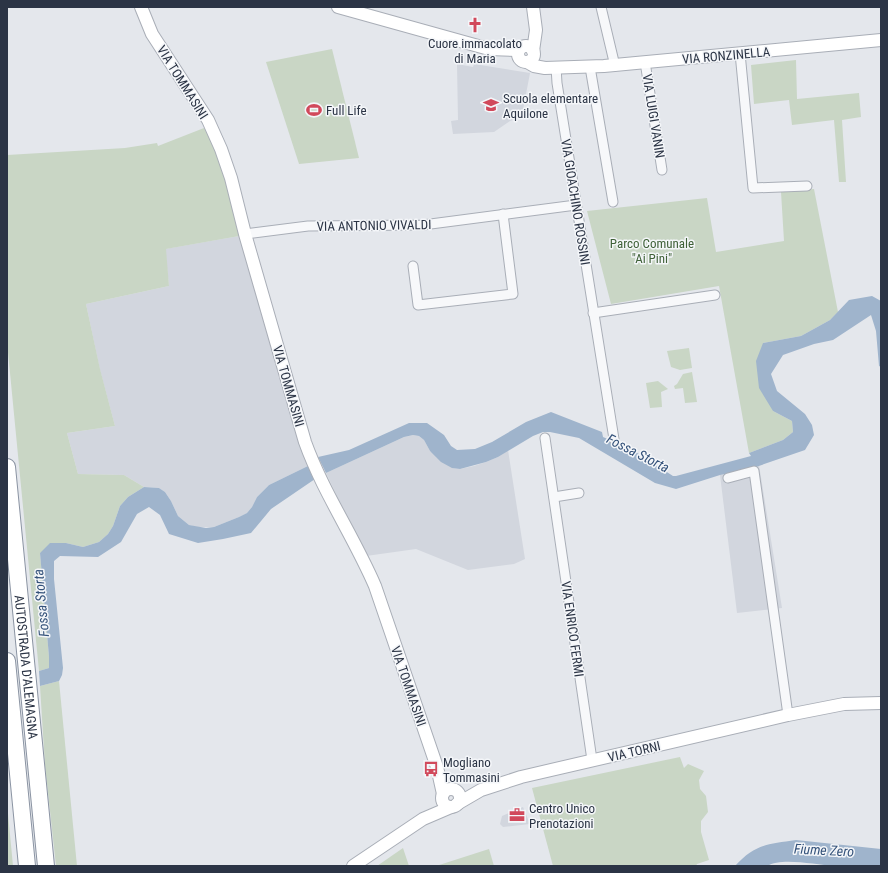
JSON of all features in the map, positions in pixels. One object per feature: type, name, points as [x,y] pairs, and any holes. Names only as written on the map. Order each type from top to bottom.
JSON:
[{"type":"highway","name":"AUTOSTRADA D'ALEMAGNA","points":[[7,467],[46,866]]},
{"type":"highway","name":"AUTOSTRADA D'ALEMAGNA","points":[[7,661],[27,866]]},
{"type":"street","name":"VIA TOMMASINI","points":[[141,7],[152,34],[208,120],[221,149],[231,178],[245,234],[303,434],[314,466],[363,558],[375,586],[437,767],[450,797]]},
{"type":"street","name":"VIA RONZINELLA","points":[[338,7],[495,50],[526,53],[541,64],[546,60],[572,67]]},
{"type":"street","points":[[526,53],[536,30],[533,7]]},
{"type":"street","points":[[601,7],[614,66]]},
{"type":"street","name":"VIA RONZINELLA","points":[[526,53],[539,68],[590,67],[614,66],[881,40]]},
{"type":"street","points":[[740,53],[753,188],[807,186]]},
{"type":"street","name":"VIA LUIGI VANIN","points":[[645,62],[662,170]]},
{"type":"street","name":"VIA GIOACHINO ROSSINI","points":[[556,67],[556,78],[614,438]]},
{"type":"street","points":[[590,67],[613,202]]},
{"type":"street","name":"VIA ANTONIO VIVALDI","points":[[245,234],[308,226],[423,225],[576,205]]},
{"type":"street","points":[[413,266],[418,305],[513,294],[503,214]]},
{"type":"street","points":[[593,313],[715,295]]},
{"type":"street","name":"VIA ENRICO FERMI","points":[[545,438],[592,760]]},
{"type":"street","points":[[728,478],[754,471],[788,716]]},
{"type":"street","points":[[554,497],[579,493]]},
{"type":"street","name":"VIA TORNI","points":[[353,866],[423,819],[450,797],[482,790],[521,777],[788,716],[844,704],[881,703]]},
{"type":"shaded area","name":"Scuola elementare Aquilone","points":[[457,64],[473,67],[474,64],[530,73],[522,115],[494,132],[453,134],[451,121],[458,120]]},
{"type":"shaded area","points":[[245,235],[308,466],[269,485],[257,497],[247,513],[214,527],[197,527],[189,525],[178,516],[165,492],[159,488],[144,487],[124,475],[78,474],[67,433],[115,426],[100,370],[86,304],[169,286],[165,249]]},
{"type":"shaded area","points":[[413,435],[419,436],[424,440],[430,451],[453,468],[460,469],[474,466],[498,457],[508,450],[525,559],[514,564],[468,570],[416,549],[366,556],[326,473],[404,437]]},
{"type":"shaded area","points":[[759,465],[782,608],[737,613],[720,475],[750,469]]},
{"type":"shaded area","points":[[523,807],[530,824],[503,827],[500,824],[502,816]]},
{"type":"green space","name":"Full Life","points":[[332,49],[359,158],[299,164],[266,62]]},
{"type":"green space","points":[[796,60],[797,99],[859,93],[861,117],[842,120],[846,182],[839,182],[834,120],[792,125],[789,100],[754,104],[751,65]]},
{"type":"green space","points":[[204,128],[214,146],[245,235],[166,249],[169,286],[86,304],[100,369],[115,426],[67,433],[78,474],[124,475],[144,487],[128,497],[120,506],[113,526],[108,534],[99,542],[83,547],[66,543],[40,553],[49,668],[39,671],[7,342],[7,155],[125,148],[157,143],[158,146]]},
{"type":"green space","name":"Parco Comunale \"Ai Pini\"","points":[[814,189],[838,312],[830,320],[801,336],[763,343],[773,411],[792,421],[793,432],[783,440],[749,453],[719,286],[611,304],[587,211],[707,198],[716,252],[784,241],[781,192]]},
{"type":"green space","points":[[689,348],[692,368],[680,370],[671,367],[667,351]]},
{"type":"green space","points":[[692,372],[697,402],[685,403],[683,388],[675,389],[674,386],[683,374]]},
{"type":"green space","points":[[658,381],[668,389],[661,392],[662,407],[650,408],[646,383]]},
{"type":"green space","points":[[59,681],[77,866],[56,866],[45,765],[40,686]]},
{"type":"green space","points":[[680,757],[684,768],[688,764],[704,771],[699,780],[700,789],[706,796],[708,812],[701,821],[701,832],[709,860],[697,864],[696,866],[553,866],[532,788]]},
{"type":"green space","points":[[7,803],[13,866],[7,866]]},
{"type":"green space","points":[[403,848],[409,866],[377,866]]},
{"type":"green space","points":[[489,849],[494,866],[436,866]]},
{"type":"water","points":[[872,296],[881,301],[881,367],[879,366],[876,331],[871,315],[833,340],[814,344],[783,355],[771,374],[777,391],[805,414],[812,425],[814,435],[805,450],[750,469],[720,475],[676,489],[655,483],[579,438],[550,432],[543,432],[533,436],[498,457],[486,462],[460,469],[452,468],[441,462],[430,451],[424,440],[419,436],[413,435],[404,437],[326,473],[318,457],[349,450],[409,423],[427,423],[444,435],[451,446],[457,450],[475,449],[492,442],[526,422],[551,412],[602,432],[603,437],[631,449],[673,476],[751,456],[749,453],[783,440],[793,432],[792,421],[773,411],[759,388],[756,361],[763,343],[801,336],[830,320],[849,300]]},
{"type":"water","points":[[308,466],[315,479],[271,509],[251,533],[198,543],[169,534],[160,515],[149,507],[137,514],[121,542],[98,557],[60,556],[54,561],[54,579],[63,668],[62,675],[59,681],[40,686],[39,671],[49,668],[49,657],[40,553],[50,543],[66,543],[83,547],[99,542],[108,534],[113,526],[120,506],[128,497],[144,487],[159,488],[165,492],[178,516],[189,525],[206,528],[214,527],[247,513],[257,497],[269,485]]},
{"type":"water","name":"Fiume Zero","points":[[796,840],[881,849],[881,866],[840,866],[799,862],[781,862],[773,863],[767,866],[735,866],[749,853],[762,846]]},
{"type":"place","name":"Cuore immacolato di Maria","points":[[475,25]]},
{"type":"place","name":"Scuola elementare Aquilone","points":[[491,105]]},
{"type":"place","name":"Full Life","points":[[314,110]]},
{"type":"place","name":"Mogliano Tommasini","points":[[431,769]]},
{"type":"place","name":"Centro Unico Prenotazioni","points":[[517,815]]},
{"type":"water label","name":"Fossa Storta","points":[[638,453]]},
{"type":"water label","name":"Fossa Storta","points":[[41,603]]}]
